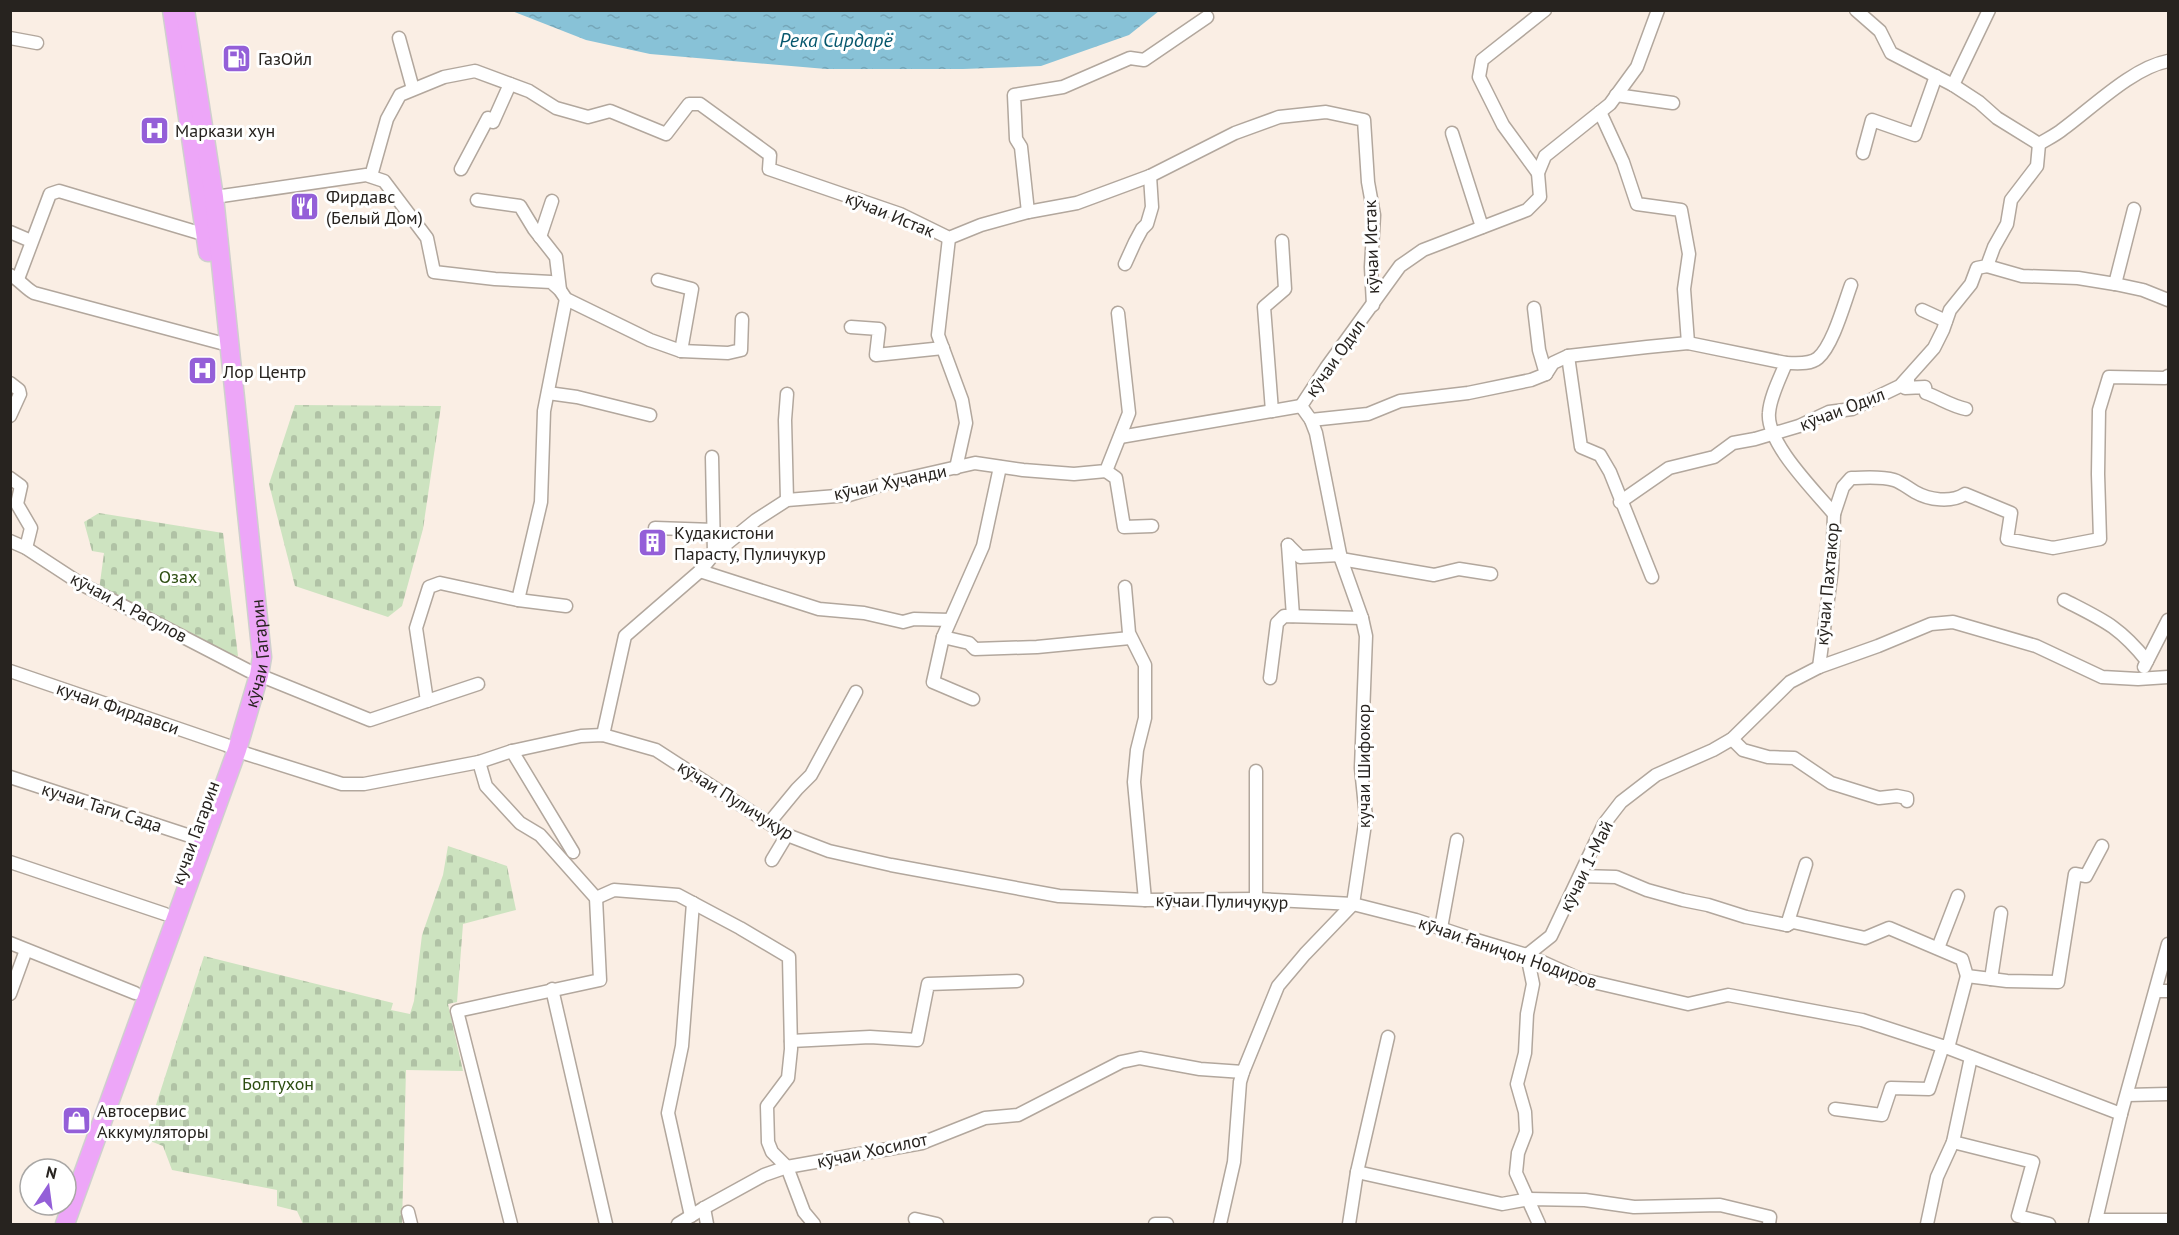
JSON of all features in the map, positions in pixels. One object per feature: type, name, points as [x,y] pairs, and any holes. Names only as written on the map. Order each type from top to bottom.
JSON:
[{"type":"highway","name":"кӯчаи Гагарин","points":[[65,1224],[232,747],[254,673],[262,657],[207,198],[181,13]]},
{"type":"highway","name":"кӯчаи Гагарин","points":[[207,198],[206,235],[221,343],[250,657],[254,673]]},
{"type":"highway","name":"кучаи Гагарин","points":[[135,993],[193,837],[232,747]]},
{"type":"highway","points":[[76,1157],[135,993]]},
{"type":"street","points":[[1538,173],[1503,125],[1479,77],[1482,60],[1545,10]]},
{"type":"street","points":[[1538,173],[1545,156],[1600,112],[1637,68],[1658,10]]},
{"type":"street","points":[[1856,10],[1880,31],[1891,53],[1953,85],[1979,102],[1997,118],[2039,144],[2154,63],[2169,61]]},
{"type":"street","points":[[1953,85],[1989,10]]},
{"type":"street","points":[[1028,212],[1021,147],[1016,139],[1014,95],[1063,87],[1130,58],[1144,60],[1207,17]]},
{"type":"street","points":[[10,38],[37,43]]},
{"type":"street","points":[[399,38],[413,89]]},
{"type":"street","name":"кӯчаи Истак","points":[[370,176],[387,119],[400,95],[444,77],[475,71],[529,91],[556,108],[588,117],[610,111],[666,134],[689,104],[700,104],[770,155],[769,169],[900,214],[949,238],[981,225],[1028,212],[1077,203],[1150,176],[1235,133],[1279,117],[1326,112],[1364,120],[1368,182],[1374,215],[1371,267],[1373,305]]},
{"type":"street","points":[[1863,153],[1872,120],[1915,135],[1936,76]]},
{"type":"street","points":[[461,168],[488,118],[494,122],[510,84]]},
{"type":"street","points":[[1616,95],[1673,103]]},
{"type":"street","points":[[1600,112],[1623,162],[1637,204],[1681,210],[1689,254],[1684,289],[1688,343]]},
{"type":"street","points":[[1452,133],[1482,227]]},
{"type":"street","name":"кӯчаи Одил","points":[[1620,502],[1669,468],[1714,457],[1733,443],[1799,426],[1829,412],[1852,409],[1900,386],[1934,348],[1950,310],[1971,284],[1977,268],[1987,266],[1994,247],[2007,224],[2011,200],[2037,166],[2039,144]]},
{"type":"street","name":"кӯчаи Одил","points":[[1538,173],[1540,197],[1527,210],[1423,250],[1401,266],[1300,406],[1311,420],[1368,414],[1400,401],[1468,393],[1531,380],[1546,374],[1552,363],[1568,356]]},
{"type":"street","points":[[207,198],[366,175],[384,181],[427,238],[434,272],[551,282],[563,294],[650,340],[681,351],[728,353],[741,350],[742,319]]},
{"type":"street","points":[[1125,264],[1135,242],[1147,225],[1152,207],[1150,176]]},
{"type":"street","points":[[206,235],[59,191],[50,194],[14,277],[34,293],[221,343]]},
{"type":"street","points":[[477,200],[520,206],[556,257],[563,294],[544,411],[541,502],[518,600]]},
{"type":"street","points":[[540,237],[552,201]]},
{"type":"street","points":[[2115,284],[2134,209]]},
{"type":"street","points":[[10,232],[31,241]]},
{"type":"street","points":[[949,238],[938,335],[962,400],[966,423],[956,468]]},
{"type":"street","points":[[1272,411],[1264,307],[1285,289],[1282,241]]},
{"type":"street","points":[[1987,266],[2022,276],[2078,278],[2115,284],[2143,290],[2169,300]]},
{"type":"street","points":[[658,280],[692,289],[681,351]]},
{"type":"street","points":[[1652,577],[1620,502],[1610,472],[1600,455],[1581,447],[1568,356],[1688,343],[1786,363],[1809,362],[1818,358],[1832,338],[1851,285]]},
{"type":"street","points":[[1534,308],[1539,350],[1546,374]]},
{"type":"street","points":[[1922,310],[1946,321]]},
{"type":"street","points":[[1118,313],[1129,413],[1106,471],[1116,478],[1124,527],[1152,526]]},
{"type":"street","points":[[851,327],[879,329],[876,355],[943,348]]},
{"type":"street","name":"кӯчаи Пахтакор","points":[[1786,363],[1769,410],[1769,422],[1794,468],[1834,514],[1832,569],[1819,667]]},
{"type":"street","points":[[1834,514],[1843,487],[1851,478],[1883,477],[1897,481],[1917,493],[1943,500],[1959,498],[1965,494],[2012,513],[2007,539],[2053,548],[2100,539],[2099,410],[2109,377],[2165,378],[2169,376]]},
{"type":"street","points":[[1908,379],[1905,388],[1925,387],[1926,393],[1935,395],[1951,406],[1966,409]]},
{"type":"street","points":[[10,383],[19,390],[20,394],[10,416]]},
{"type":"street","points":[[548,393],[650,415]]},
{"type":"street","points":[[787,394],[785,420],[787,500]]},
{"type":"street","points":[[1120,436],[1300,406]]},
{"type":"street","name":"кучаи Шифокор","points":[[1311,420],[1316,433],[1341,557],[1366,636],[1361,768],[1366,817],[1353,904]]},
{"type":"street","points":[[712,457],[714,554]]},
{"type":"street","name":"кӯчаи Хуҷанди","points":[[603,735],[625,636],[700,571],[714,554],[756,520],[787,500],[849,495],[887,483],[975,463],[1074,474],[1106,471]]},
{"type":"street","points":[[973,699],[933,681],[950,620],[983,546],[1000,466]]},
{"type":"street","points":[[10,478],[21,486],[17,504],[31,528],[26,548]]},
{"type":"street","points":[[655,528],[714,530]]},
{"type":"street","name":"кӯчаи А. Расулов","points":[[10,541],[26,548],[81,584],[254,673],[370,720],[478,684]]},
{"type":"street","points":[[1293,616],[1288,545],[1300,557],[1341,557],[1434,575],[1459,569],[1491,574]]},
{"type":"street","points":[[700,571],[819,609],[864,613],[903,622],[914,619],[950,620]]},
{"type":"street","points":[[427,701],[416,628],[429,587],[440,583],[518,600],[566,606]]},
{"type":"street","points":[[1125,587],[1130,638],[1145,665],[1144,718],[1137,750],[1134,782],[1145,900]]},
{"type":"street","points":[[2064,600],[2112,624],[2130,639],[2147,661]]},
{"type":"street","points":[[1270,678],[1277,623],[1284,616],[1362,618]]},
{"type":"street","points":[[2138,679],[2169,620]]},
{"type":"street","name":"кӯчаи 1-Май","points":[[1527,955],[1551,936],[1604,824],[1621,802],[1656,776],[1732,739],[1790,682],[1819,667],[1931,624],[1953,622],[2036,646],[2102,677],[2138,679],[2169,677]]},
{"type":"street","points":[[944,637],[969,643],[975,649],[1037,648],[1130,638]]},
{"type":"street","name":"кучаи Фирдавси","points":[[10,671],[232,747]]},
{"type":"street","points":[[769,823],[797,789],[812,775],[855,692]]},
{"type":"street","name":"кӯчаи Пуличуқур","points":[[232,747],[342,784],[364,784],[479,762],[512,751],[581,736],[603,735],[656,750],[787,835],[829,851],[1059,896],[1145,900],[1256,899],[1353,904]]},
{"type":"street","points":[[1732,739],[1743,750],[1768,757],[1794,758],[1831,783],[1879,798],[1897,796],[1907,798],[1907,801]]},
{"type":"street","points":[[512,751],[573,852]]},
{"type":"street","points":[[479,762],[486,786],[520,823],[540,835],[596,898],[600,980],[457,1011],[511,1224]]},
{"type":"street","points":[[1256,771],[1256,899]]},
{"type":"street","name":"кучаи Таги Сада","points":[[10,777],[193,837]]},
{"type":"street","points":[[772,860],[787,835]]},
{"type":"street","points":[[1441,928],[1457,840]]},
{"type":"street","points":[[1968,976],[2007,981],[2058,982],[2075,874],[2086,876],[2102,846]]},
{"type":"street","points":[[10,862],[165,914]]},
{"type":"street","points":[[1787,925],[1806,864]]},
{"type":"street","points":[[1580,876],[1616,877],[1656,893],[1787,925],[1793,922],[1865,938],[1889,928],[1962,959],[1968,976],[1946,1047],[1929,1089],[1891,1088],[1882,1115],[1835,1109]]},
{"type":"street","points":[[596,898],[614,890],[678,895],[789,957],[791,1041],[788,1078],[767,1106],[768,1142],[772,1152],[787,1167],[804,1212],[814,1224]]},
{"type":"street","points":[[1938,948],[1958,896]]},
{"type":"street","points":[[691,1216],[668,1113],[682,1046],[693,903]]},
{"type":"street","points":[[1220,1224],[1234,1162],[1240,1082],[1278,986],[1353,904]]},
{"type":"street","name":"кӯчаи Ғаниҷон Нодиров","points":[[1353,904],[1527,955],[1580,979],[1688,1004],[1728,995],[1862,1020],[1946,1047],[2121,1114]]},
{"type":"street","points":[[1991,979],[2001,913]]},
{"type":"street","points":[[10,943],[135,993]]},
{"type":"street","points":[[2169,944],[2162,990],[2121,1114],[2096,1222],[2169,1220]]},
{"type":"street","points":[[10,994],[26,950]]},
{"type":"street","points":[[1527,955],[1533,984],[1527,1014],[1525,1053],[1517,1084],[1525,1112],[1526,1132],[1518,1153],[1516,1173],[1539,1224]]},
{"type":"street","points":[[791,1041],[870,1037],[917,1040],[928,984],[1017,981]]},
{"type":"street","points":[[552,989],[606,1224]]},
{"type":"street","points":[[1349,1224],[1357,1172],[1388,1037]]},
{"type":"street","points":[[1928,1224],[1937,1177],[1953,1143],[1971,1057]]},
{"type":"street","name":"кӯчаи Хосилот","points":[[678,1224],[764,1175],[787,1167],[922,1143],[985,1118],[1018,1115],[1120,1062],[1140,1058],[1200,1069],[1243,1072]]},
{"type":"street","points":[[2127,1095],[2169,1095]]},
{"type":"street","points":[[1953,1143],[2033,1162],[2018,1216],[2049,1224]]},
{"type":"street","points":[[1357,1172],[1502,1204],[1529,1199],[1585,1200],[1634,1207],[1720,1205],[1770,1217],[1769,1224]]},
{"type":"street","points":[[704,1208],[707,1224]]},
{"type":"street","points":[[915,1219],[937,1224]]},
{"type":"street","points":[[1155,1224],[1167,1224]]},
{"type":"green space","points":[[295,405],[441,406],[423,529],[402,606],[388,617],[295,586],[269,484]]},
{"type":"green space","name":"Озах","points":[[99,513],[223,533],[238,656],[221,654],[99,590],[104,553],[92,551],[84,522]]},
{"type":"green space","name":"Болтухон","points":[[448,846],[507,866],[516,910],[463,924],[457,1002],[448,1004],[463,1071],[406,1070],[402,1224],[303,1224],[297,1211],[277,1206],[277,1190],[172,1170],[163,1146],[145,1139],[204,956],[393,1003],[391,1010],[410,1014],[414,1001],[422,935],[443,875]]},
{"type":"water","name":"Река Сирдарё","points":[[1159,10],[1129,35],[1041,66],[963,69],[826,69],[650,54],[586,40],[512,11]]},
{"type":"place","name":"ГазОйл","points":[[237,58]]},
{"type":"place","name":"Маркази хун","points":[[154,130]]},
{"type":"place","name":"Фирдавс (Белый Дом)","points":[[305,206]]},
{"type":"place","name":"Лор Центр","points":[[202,371]]},
{"type":"place","name":"Кудакистони Парасту, Пуличукур","points":[[653,542]]},
{"type":"place","name":"Автосервис Аккумуляторы","points":[[76,1120]]}]
